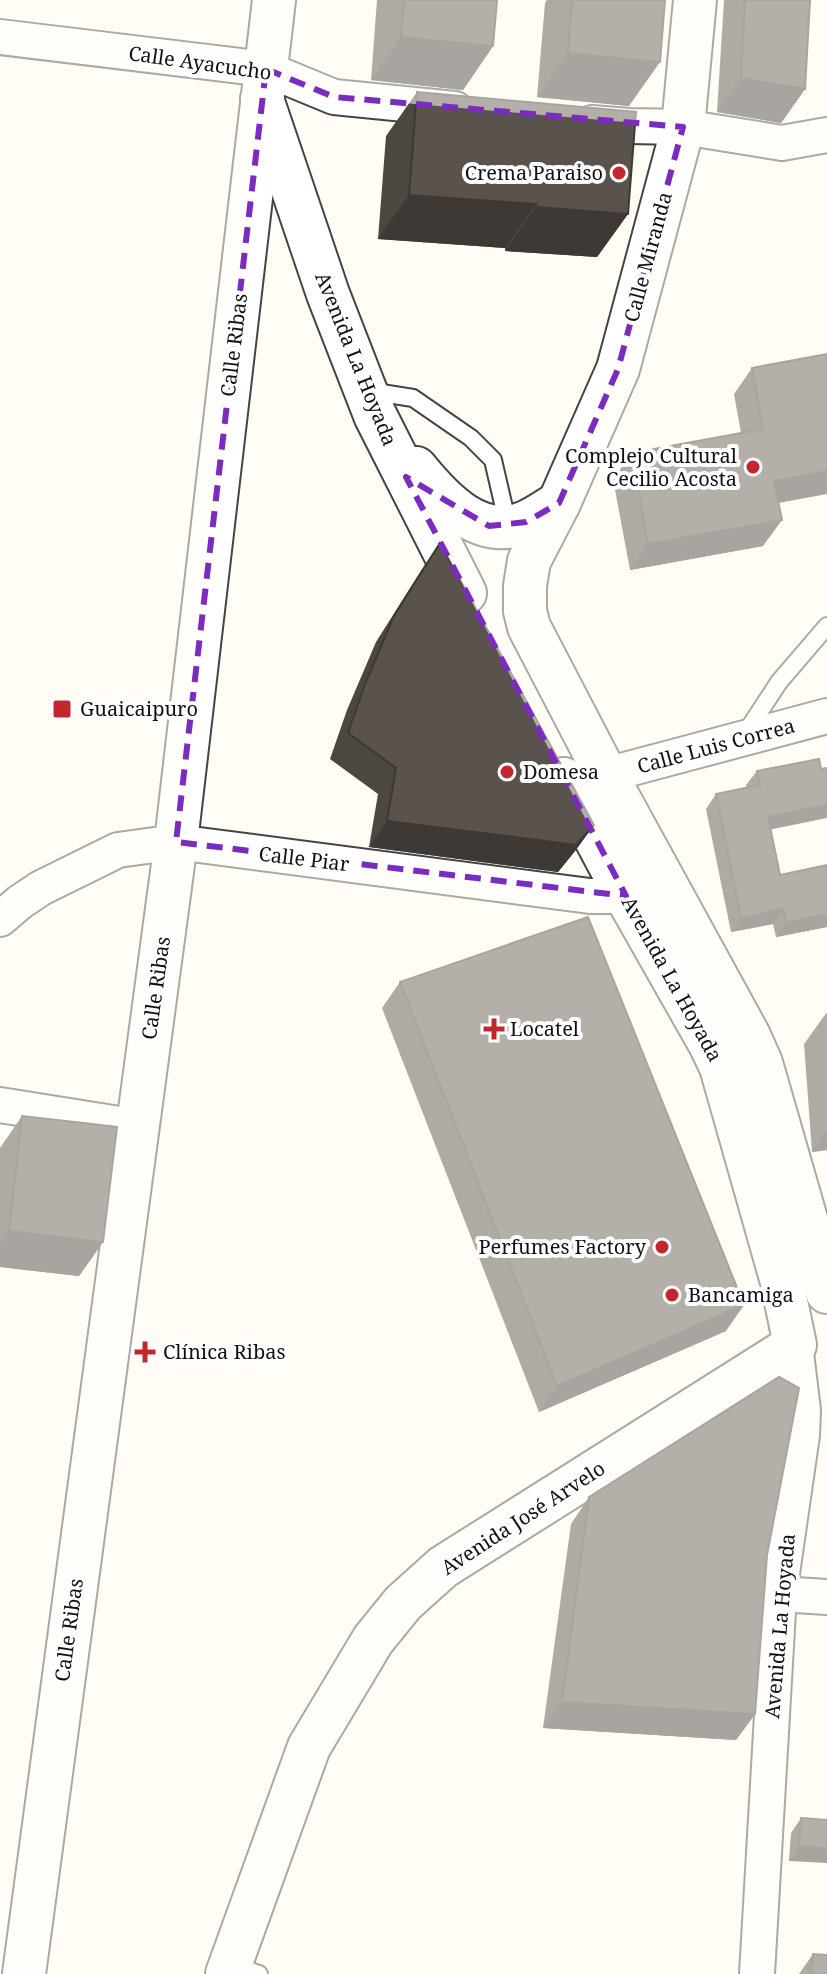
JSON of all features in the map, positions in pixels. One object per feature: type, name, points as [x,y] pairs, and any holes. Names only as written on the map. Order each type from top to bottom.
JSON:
[{"type":"street","name":"Calle Ribas","points":[[24,1974],[176,842],[274,0]]},
{"type":"street","name":"Calle Miranda","points":[[559,503],[618,369],[683,127],[695,0]]},
{"type":"street","name":"Calle Ayacucho","points":[[0,37],[334,97],[489,113]]},
{"type":"street","name":"Avenida La Hoyada","points":[[264,84],[328,294],[370,403],[480,622]]},
{"type":"street","points":[[567,120],[683,127],[782,143],[827,135]]},
{"type":"street","points":[[370,403],[432,487],[449,505],[472,519],[489,526],[509,527],[526,522],[559,503]]},
{"type":"street","name":"Avenida La Hoyada","points":[[559,503],[529,561],[525,586],[525,611],[529,627],[749,1036],[761,1063],[827,1292]]},
{"type":"street","name":"Calle Luis Correa","points":[[606,775],[827,716]]},
{"type":"street","name":"Avenida La Hoyada","points":[[546,745],[721,1067],[782,1282],[795,1345],[803,1410],[802,1435],[779,1594],[757,1974]]},
{"type":"street","name":"Calle Piar","points":[[0,919],[41,888],[118,850],[176,842],[590,896],[626,896]]},
{"type":"street","points":[[0,1105],[138,1127]]},
{"type":"street","name":"Avenida José Arvelo","points":[[239,1971],[309,1747],[373,1640],[403,1603],[443,1567],[795,1345]]},
{"type":"street","points":[[779,1594],[827,1597]]},
{"type":"lane","points":[[370,403],[413,398],[471,438],[493,460],[509,527]]},
{"type":"lane","points":[[742,739],[779,682],[827,626]]},
{"type":"highlighted area","points":[[266,69],[334,97],[683,127],[618,369],[559,503],[526,522],[489,526],[406,477],[626,896],[176,842]]},
{"type":"building","points":[[404,0],[497,0],[493,46],[401,37]]},
{"type":"building","points":[[572,0],[665,0],[660,62],[568,53]]},
{"type":"building","points":[[745,0],[810,0],[805,89],[741,78]]},
{"type":"building","points":[[417,92],[636,112],[628,214],[409,195]]},
{"type":"building","name":"Complejo Cultural Cecilio Acosta","points":[[827,354],[827,471],[774,481],[782,520],[648,544],[632,453],[763,429],[752,368]]},
{"type":"building","points":[[440,543],[594,825],[576,845],[387,821],[396,768],[348,733],[394,616]]},
{"type":"building","points":[[819,759],[821,769],[827,768],[827,805],[768,817],[780,875],[827,865],[827,914],[786,923],[783,909],[741,918],[716,794],[760,785],[757,771]]},
{"type":"building","points":[[588,917],[744,1305],[557,1386],[400,982]]},
{"type":"building","points":[[22,1116],[117,1127],[103,1242],[9,1231]]},
{"type":"building","points":[[779,1377],[799,1388],[767,1555],[755,1714],[562,1702],[589,1497]]},
{"type":"building","points":[[801,1818],[827,1820],[827,1848],[799,1846]]},
{"type":"building","points":[[813,1954],[827,1955],[827,1974],[811,1974]]},
{"type":"place","name":"Crema Paraiso","points":[[619,173]]},
{"type":"place","name":"Complejo Cultural Cecilio Acosta","points":[[753,467]]},
{"type":"place","name":"Guaicaipuro","points":[[62,709]]},
{"type":"place","name":"Domesa","points":[[507,772]]},
{"type":"place","name":"Locatel","points":[[494,1029]]},
{"type":"place","name":"Perfumes Factory","points":[[662,1247]]},
{"type":"place","name":"Bancamiga","points":[[672,1295]]},
{"type":"place","name":"Clínica Ribas","points":[[145,1352]]}]
